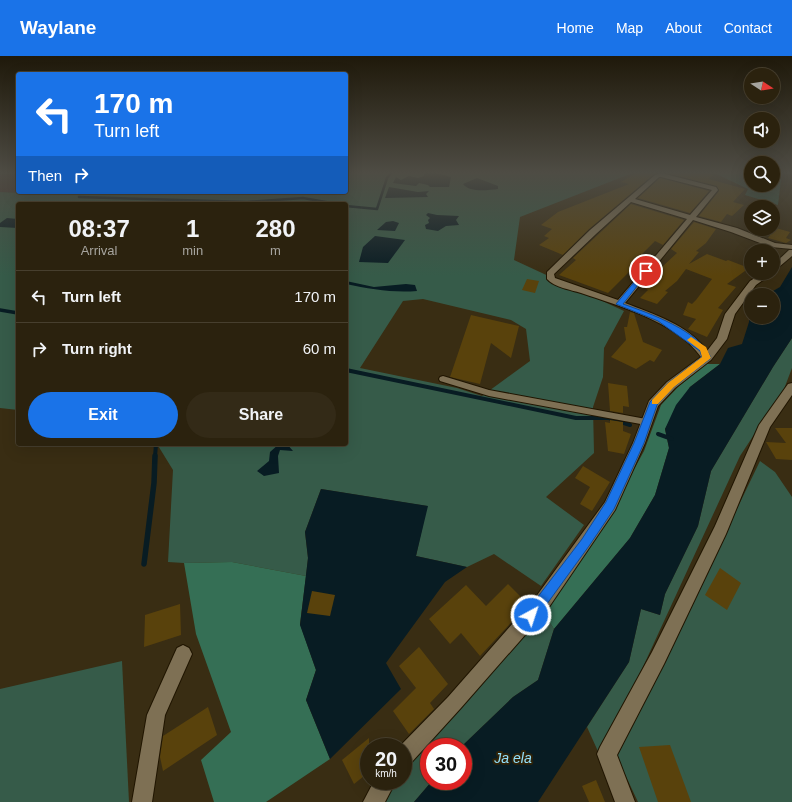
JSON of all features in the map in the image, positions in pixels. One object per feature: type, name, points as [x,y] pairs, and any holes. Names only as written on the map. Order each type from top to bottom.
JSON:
[{"type":"street","points":[[623,207],[593,232],[550,274],[551,279],[661,320],[703,349],[707,358]]},
{"type":"street","points":[[654,207],[774,245],[792,247]]},
{"type":"street","points":[[619,304],[702,207]]},
{"type":"street","points":[[780,263],[792,252]]},
{"type":"street","points":[[412,747],[454,703],[546,598],[610,506],[639,443],[653,404],[671,385],[707,358],[722,339],[730,314],[753,283],[758,280]]},
{"type":"street","points":[[625,802],[607,754],[658,658],[721,529],[765,425],[792,387]]},
{"type":"street","points":[[142,802],[156,715],[184,654]]},
{"type":"street","points":[[373,802],[380,790]]},
{"type":"lane","points":[[443,380],[489,393],[646,422]]},
{"type":"green space","points":[[0,207],[16,207],[16,410],[0,408]]},
{"type":"green space","points":[[348,207],[546,207],[520,217],[514,260],[624,311],[604,348],[603,377],[593,407],[594,453],[546,497],[584,525],[541,586],[494,554],[467,567],[416,556],[427,506],[321,489],[305,532],[308,558],[306,576],[232,562],[168,562],[173,470],[158,446],[348,446]],"holes":[[[423,299],[511,320],[526,329],[530,361],[482,396],[457,388],[360,368],[403,301]]]},
{"type":"green space","points":[[792,338],[792,368],[784,389],[740,456],[601,758],[587,727],[629,662],[641,609],[660,615],[665,594],[698,526],[711,471]]},
{"type":"green space","points":[[706,364],[720,364],[690,387],[665,429],[669,448],[655,495],[630,538],[554,629],[543,612],[605,523],[644,451],[661,405],[678,387]]},
{"type":"green space","points":[[760,461],[775,472],[792,497],[792,802],[638,802],[615,753],[670,648]]},
{"type":"green space","points":[[232,562],[306,576],[300,624],[316,670],[306,700],[330,759],[266,802],[214,802],[201,760],[231,732],[196,634],[184,563]]},
{"type":"green space","points":[[543,612],[554,629],[538,680],[513,697],[470,738],[433,738]]},
{"type":"green space","points":[[122,661],[129,802],[0,802],[0,689]]},
{"type":"green space","points":[[420,753],[420,790],[424,790],[414,802],[383,802],[390,790],[412,790],[412,762]]},
{"type":"water","points":[[428,213],[459,216],[456,220],[459,225],[446,226],[438,231],[426,229],[425,225],[429,223],[428,220],[430,218],[426,215]]},
{"type":"water","points":[[7,218],[16,219],[16,228],[0,227],[0,223]]},
{"type":"water","points":[[393,221],[399,223],[395,231],[377,230],[386,222]]},
{"type":"water","points":[[375,236],[405,240],[388,263],[359,262],[363,247]]},
{"type":"water","name":"Ja ela","points":[[792,267],[792,338],[711,471],[698,526],[665,594],[660,615],[641,609],[629,662],[538,802],[414,802],[424,790],[472,790],[472,738],[470,738],[513,697],[538,680],[554,629],[630,538],[655,495],[669,448],[665,429],[676,405],[690,387],[720,364],[728,348],[742,344],[748,324],[780,324],[780,288],[778,288]]},
{"type":"water","points":[[348,281],[374,287],[406,284],[415,285],[417,291],[390,291],[348,284]]},
{"type":"water","points":[[277,446],[289,446],[293,451],[280,450],[278,456],[279,473],[264,476],[257,471],[269,461],[270,452]]},
{"type":"water","points":[[321,489],[428,506],[416,556],[467,567],[445,582],[386,663],[401,689],[330,759],[306,700],[316,670],[300,625],[308,558],[305,532]]},
{"type":"building","points":[[571,207],[615,207],[589,229],[563,255],[539,245],[549,238],[544,236],[552,229],[541,225],[558,212]]},
{"type":"building","points":[[628,207],[640,207],[684,220],[663,245],[655,241],[632,264],[636,265],[608,293],[559,275],[576,260],[573,258]]},
{"type":"building","points":[[669,207],[695,207],[690,213]]},
{"type":"building","points":[[706,207],[742,207],[732,216],[727,214],[721,222],[699,216]]},
{"type":"building","points":[[694,222],[716,229],[706,243],[696,251],[699,252],[689,264],[707,254],[744,266],[744,272],[727,284],[736,287],[718,308],[723,310],[707,337],[688,329],[696,319],[683,315],[688,302],[692,304],[712,279],[686,269],[677,281],[665,291],[668,292],[657,304],[640,298],[648,290],[645,288],[654,279],[650,278],[677,253],[671,249]]},
{"type":"building","points":[[780,229],[790,232],[786,238],[791,240],[786,243],[768,238],[770,236],[780,236]]},
{"type":"building","points":[[527,279],[539,281],[535,293],[522,290]]},
{"type":"building","points":[[630,312],[634,313],[643,342],[662,350],[654,362],[650,360],[636,369],[611,357],[626,340],[624,327],[627,327]]},
{"type":"building","points":[[471,315],[519,326],[511,358],[491,343],[480,384],[450,377]]},
{"type":"building","points":[[608,383],[627,386],[629,407],[623,406],[623,413],[610,411]]},
{"type":"building","points":[[610,420],[623,422],[623,431],[631,434],[624,454],[608,451],[605,422],[610,423]]},
{"type":"building","points":[[775,428],[792,428],[792,460],[776,459],[766,442],[786,443]]},
{"type":"building","points":[[583,466],[610,482],[592,511],[580,504],[590,487],[575,478]]},
{"type":"building","points":[[720,568],[741,583],[727,610],[705,595]]},
{"type":"building","points":[[508,584],[526,602],[517,612],[518,615],[480,656],[461,633],[450,644],[429,619],[466,585],[486,606]]},
{"type":"building","points":[[312,591],[335,595],[330,616],[307,613]]},
{"type":"building","points":[[180,604],[181,635],[144,647],[145,615]]},
{"type":"building","points":[[419,647],[448,684],[430,703],[434,709],[409,734],[393,711],[416,688],[399,666]]},
{"type":"building","points":[[208,707],[217,735],[163,771],[160,757],[163,736]]},
{"type":"building","points":[[360,745],[360,779],[354,784],[342,760]]},
{"type":"building","points":[[670,745],[691,802],[658,802],[639,747]]},
{"type":"building","points":[[596,780],[605,802],[589,802],[582,786]]},
{"type":"waterway","points":[[354,207],[377,209],[378,207]]},
{"type":"waterway","points":[[0,310],[16,313]]},
{"type":"waterway","points":[[348,370],[576,418],[609,418],[630,425]]},
{"type":"waterway","points":[[658,434],[672,439]]},
{"type":"waterway","points":[[155,457],[156,446]]},
{"type":"waterway","points":[[144,564],[154,483],[155,456]]},
{"type":"slow traffic","points":[[655,402],[671,385],[707,358],[703,349],[691,340]]},
{"type":"route","points":[[531,615],[541,604],[586,543],[610,506],[639,443],[653,404],[671,385],[707,358],[703,349],[687,336],[661,320],[619,304],[646,271]]}]
